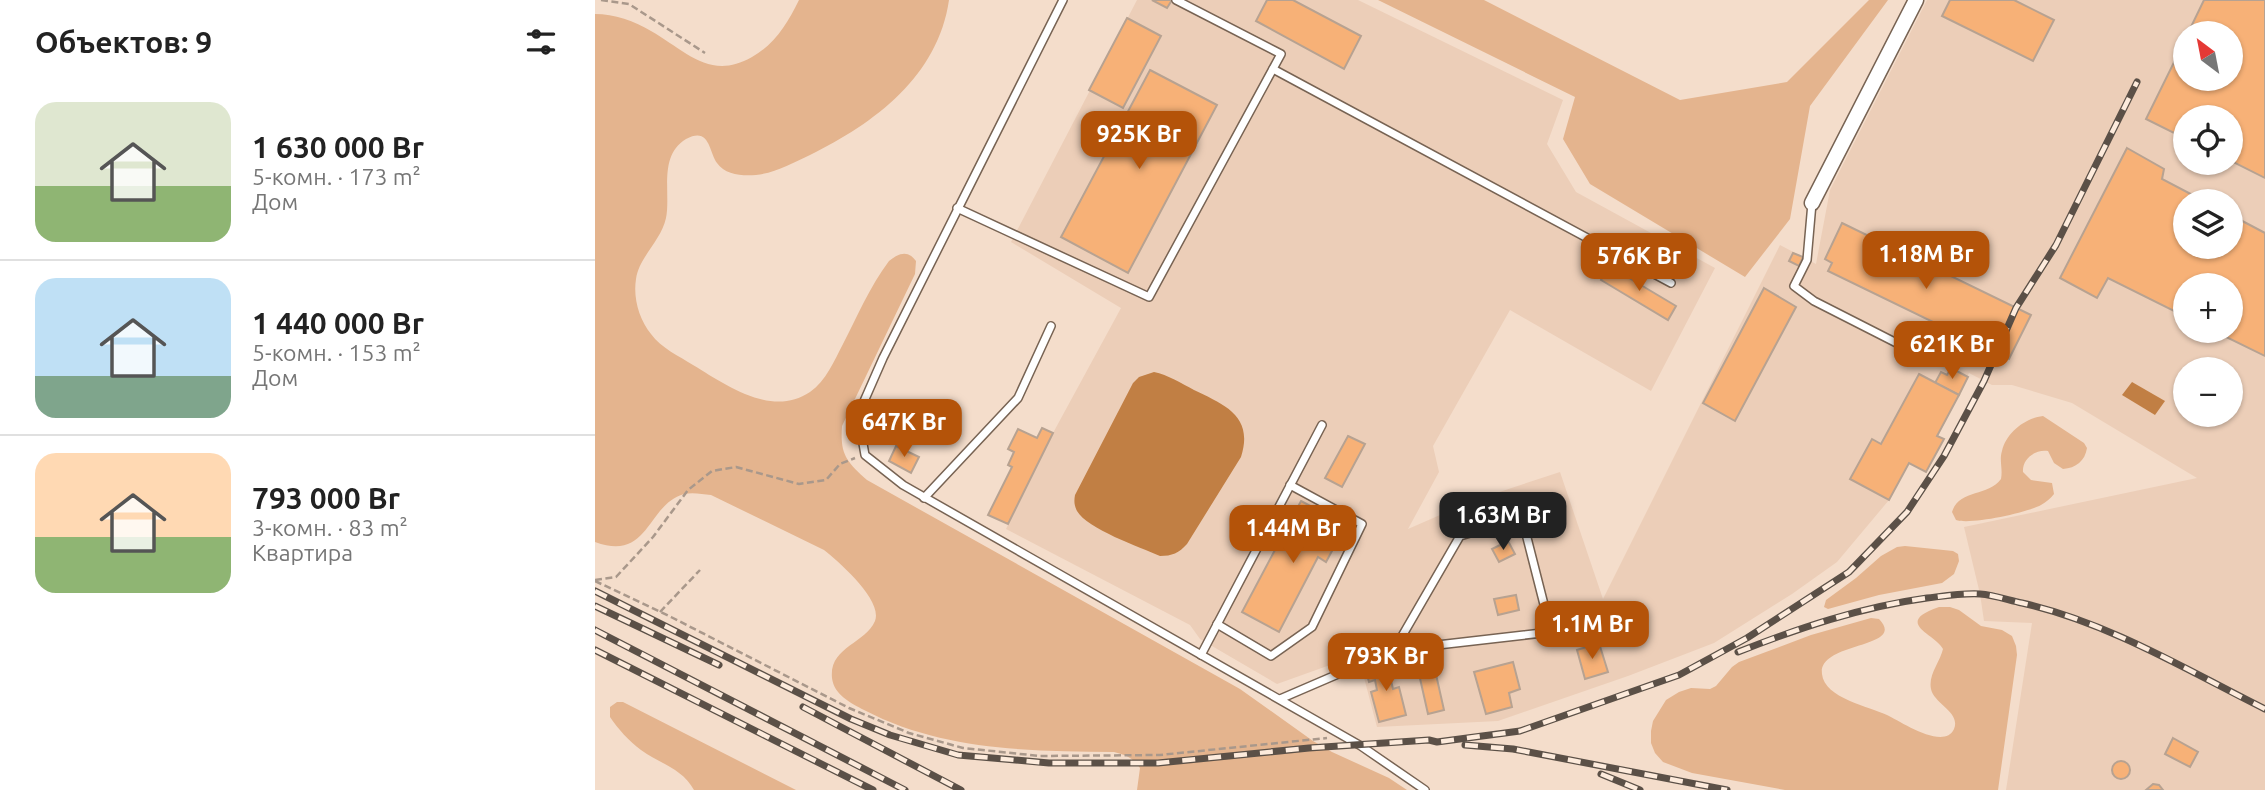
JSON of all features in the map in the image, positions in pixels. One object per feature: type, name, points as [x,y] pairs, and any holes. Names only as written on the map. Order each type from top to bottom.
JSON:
[{"type":"street","points":[[1812,203],[1916,0]]},
{"type":"lane","points":[[1063,0],[957,208],[858,415],[865,455],[903,485],[1280,699],[1345,737],[1425,790]]},
{"type":"lane","points":[[957,208],[1149,297],[1281,54],[1176,0]]},
{"type":"lane","points":[[1273,69],[1671,282]]},
{"type":"lane","points":[[1812,203],[1807,260],[1794,286],[1814,301],[1926,358]]},
{"type":"lane","points":[[925,498],[1018,398],[1051,326]]},
{"type":"lane","points":[[1201,655],[1322,425]]},
{"type":"lane","points":[[1217,624],[1271,656],[1312,627],[1362,524],[1290,485]]},
{"type":"lane","points":[[1280,699],[1394,650],[1551,632],[1522,518],[1461,536],[1394,650]]},
{"type":"path","points":[[601,0],[629,4],[705,53]]},
{"type":"path","points":[[595,581],[617,577],[653,537],[688,489],[712,471],[736,467],[799,484],[826,480],[840,464],[865,455]]},
{"type":"path","points":[[660,612],[700,570]]},
{"type":"path","points":[[595,581],[849,708],[909,733],[963,748],[1039,756],[1160,755],[1345,737]]},
{"type":"shaded area","points":[[799,0],[949,0],[943,27],[932,52],[900,94],[858,128],[810,155],[763,174],[734,174],[720,167],[707,142],[700,136],[686,139],[677,146],[667,176],[666,218],[660,234],[641,263],[636,279],[638,308],[651,334],[671,351],[750,396],[780,402],[795,399],[810,392],[825,376],[889,261],[900,255],[910,255],[916,261],[915,274],[842,426],[843,450],[854,467],[867,480],[1240,689],[1313,741],[1389,778],[1407,790],[1137,790],[1140,768],[1122,754],[986,746],[924,734],[864,710],[844,698],[833,684],[836,659],[870,629],[876,612],[858,582],[824,550],[711,495],[694,493],[672,500],[637,539],[627,544],[613,546],[595,542],[595,14],[631,21],[699,60],[723,66],[737,64],[752,57],[774,40]]},
{"type":"shaded area","points":[[1137,0],[1358,0],[1563,100],[1547,144],[1576,192],[1715,268],[1651,391],[1510,310],[1433,446],[1439,472],[1408,529],[1472,501],[1560,472],[1603,599],[1780,245],[1816,264],[1830,190],[1927,0],[2265,0],[2265,790],[2006,790],[2032,623],[1984,621],[1964,527],[2197,478],[2072,403],[2012,385],[1992,385],[1969,373],[1938,436],[1944,439],[1926,472],[1908,463],[1889,500],[1837,562],[1714,643],[1498,721],[1377,727],[1358,655],[1277,684],[1200,639],[1190,625],[1006,529],[1053,433],[1121,308],[1011,242]]},
{"type":"shaded area","points":[[1378,0],[1484,0],[1680,100],[1787,82],[1869,0],[1888,0],[1810,106],[1790,219],[1745,277],[1590,184],[1563,139],[1575,97]]},
{"type":"shaded area","points":[[1154,372],[1226,407],[1240,422],[1244,443],[1241,457],[1187,544],[1181,550],[1164,556],[1102,531],[1083,518],[1075,503],[1075,495],[1133,383],[1139,377]]},
{"type":"shaded area","points":[[2132,382],[2165,401],[2155,415],[2122,395]]},
{"type":"shaded area","points":[[2043,416],[2084,443],[2087,448],[2082,460],[2063,469],[2054,463],[2048,451],[2038,452],[2027,459],[2023,472],[2031,480],[2052,483],[2054,494],[2041,505],[2023,511],[1985,520],[1956,520],[1952,512],[1961,500],[1989,489],[2001,479],[2001,454],[2012,433],[2030,420]]},
{"type":"shaded area","points":[[1897,547],[1953,551],[1958,554],[1959,561],[1954,574],[1942,583],[1879,595],[1828,609],[1824,607],[1826,600],[1881,556]]},
{"type":"shaded area","points":[[1939,607],[1959,610],[1981,626],[2002,630],[2012,636],[2016,646],[2017,655],[1998,790],[1785,790],[1692,773],[1663,762],[1655,753],[1651,743],[1653,721],[1666,700],[1691,688],[1710,689],[1716,686],[1739,662],[1811,635],[1871,618],[1879,619],[1885,629],[1882,636],[1833,656],[1824,663],[1822,674],[1825,682],[1839,695],[1911,728],[1932,736],[1949,735],[1954,729],[1954,718],[1931,689],[1933,674],[1943,649],[1918,623],[1925,613]]},
{"type":"shaded area","points":[[617,702],[623,702],[796,790],[694,790],[683,776],[641,750],[620,730],[610,717],[610,707]]},
{"type":"building","points":[[1152,0],[1172,0],[1167,8]]},
{"type":"building","points":[[1267,0],[1293,0],[1361,36],[1344,69],[1256,21]]},
{"type":"building","points":[[1950,0],[2014,0],[2054,20],[2033,61],[1942,16]]},
{"type":"building","points":[[2204,0],[2265,0],[2265,178],[2243,167],[2243,105],[2173,105],[2173,132],[2146,119],[2173,64],[2173,91],[2243,91],[2243,21],[2194,21]]},
{"type":"building","points":[[1127,18],[1161,36],[1123,108],[1089,90]]},
{"type":"building","points":[[1150,70],[1217,105],[1128,273],[1061,237]]},
{"type":"building","points":[[2127,148],[2164,169],[2162,179],[2181,189],[2173,189],[2173,259],[2243,259],[2243,221],[2265,233],[2265,356],[2238,343],[2243,343],[2243,273],[2173,273],[2173,310],[2108,278],[2097,298],[2060,278]]},
{"type":"building","points":[[1842,223],[2031,315],[2009,359],[1828,271],[1832,263],[1825,259]]},
{"type":"building","points":[[1793,253],[1803,257],[1799,266],[1789,261]]},
{"type":"building","points":[[1609,266],[1676,306],[1668,320],[1601,280]]},
{"type":"building","points":[[1764,288],[1796,307],[1735,421],[1703,403]]},
{"type":"building","points":[[1951,368],[1968,377],[1959,395],[1935,383],[1941,372],[1947,375]]},
{"type":"building","points":[[1919,374],[1959,395],[1937,436],[1944,439],[1926,472],[1909,463],[1889,500],[1850,479],[1872,439],[1881,444]]},
{"type":"building","points":[[1042,428],[1053,433],[1008,524],[988,515],[1012,467],[1008,465],[1014,452],[1008,449],[1018,429],[1037,438]]},
{"type":"building","points":[[1348,436],[1365,444],[1342,487],[1325,478]]},
{"type":"building","points":[[896,446],[919,457],[911,473],[889,461]]},
{"type":"building","points":[[1301,501],[1346,525],[1326,562],[1318,557],[1279,632],[1242,612]]},
{"type":"building","points":[[1508,541],[1515,554],[1499,562],[1492,549]]},
{"type":"building","points":[[1516,595],[1519,610],[1498,615],[1494,599]]},
{"type":"building","points":[[1599,643],[1608,672],[1585,679],[1577,650]]},
{"type":"building","points":[[1513,662],[1520,689],[1509,693],[1512,707],[1486,714],[1474,672]]},
{"type":"building","points":[[1396,663],[1398,674],[1390,676],[1393,689],[1399,687],[1406,715],[1379,722],[1371,692],[1377,690],[1375,680],[1369,682],[1366,671]]},
{"type":"building","points":[[1435,670],[1444,710],[1428,714],[1419,674]]},
{"type":"building","points":[[2173,738],[2198,752],[2190,767],[2165,754]]},
{"type":"building","points":[[2121,761],[2127,764],[2130,770],[2127,776],[2121,779],[2115,776],[2112,770],[2115,764]]},
{"type":"building","points":[[2153,784],[2159,785],[2163,790],[2146,790]]},
{"type":"railway","points":[[595,591],[851,719],[890,735],[958,755],[1049,763],[1158,763],[1309,748],[1429,740],[1437,742],[1520,731],[1679,675],[1747,638],[1849,572],[1907,512],[1944,456],[1984,381],[2016,308],[2056,245],[2137,82]]},
{"type":"railway","points":[[1738,652],[1807,627],[1878,607],[1946,596],[1985,595],[2085,622],[2176,663],[2265,709]]},
{"type":"railway","points":[[595,606],[719,665]]},
{"type":"railway","points":[[595,630],[905,790]]},
{"type":"railway","points":[[595,650],[873,790]]},
{"type":"railway","points":[[803,707],[961,790]]},
{"type":"railway","points":[[1465,745],[1513,749],[1727,790]]},
{"type":"railway","points":[[1601,774],[1640,790]]}]
